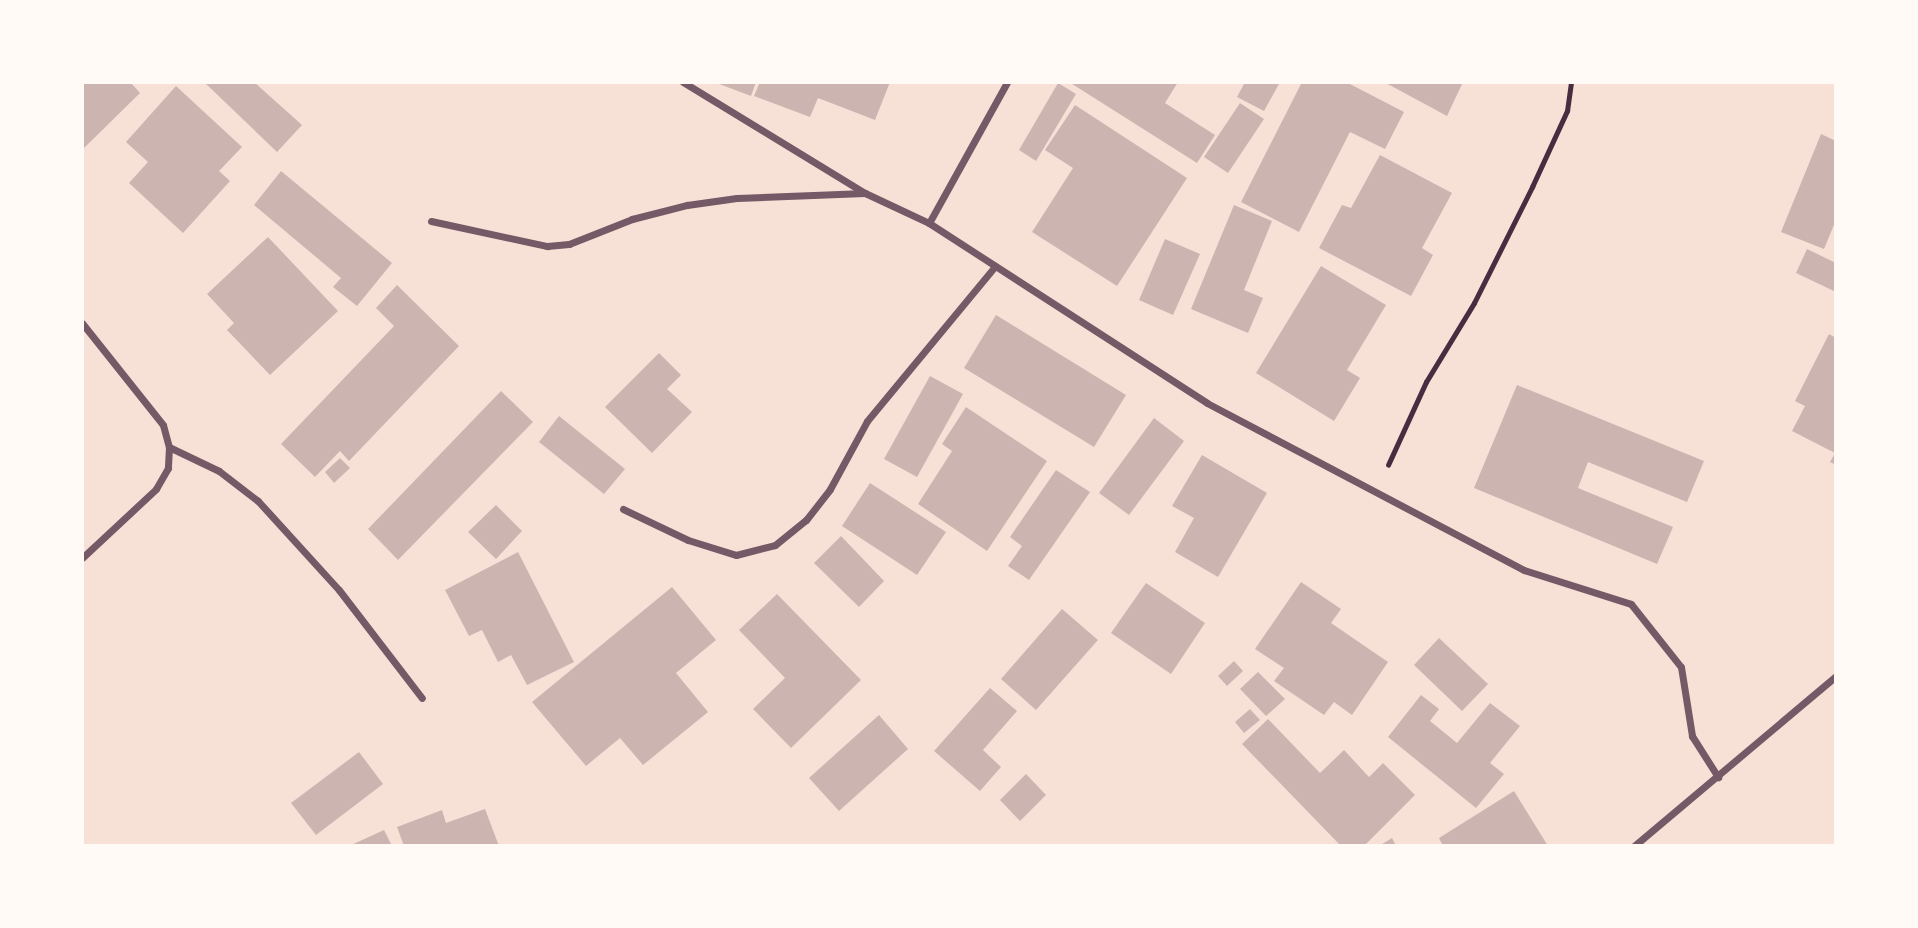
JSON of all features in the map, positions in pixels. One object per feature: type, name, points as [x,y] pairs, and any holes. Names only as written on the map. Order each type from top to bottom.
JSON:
[{"type":"street","points":[[683,82],[865,193],[929,223],[1196,396],[1375,494],[1524,570],[1631,604],[1681,667],[1692,736],[1718,777]]},
{"type":"street","points":[[929,223],[1007,82]]},
{"type":"street","points":[[431,221],[516,242],[558,245],[687,205],[737,198],[865,193]]},
{"type":"street","points":[[623,509],[688,540],[736,555],[775,545],[806,520],[830,489],[867,421],[995,267]]},
{"type":"street","points":[[82,323],[163,425],[169,447],[168,468],[156,489],[82,558]]},
{"type":"street","points":[[169,447],[219,471],[258,501],[331,581],[422,698]]},
{"type":"street","points":[[1634,846],[1836,676]]},
{"type":"path","points":[[1375,494],[1426,382],[1474,303],[1532,187],[1567,111],[1571,82]]},
{"type":"building","points":[[82,82],[130,82],[140,93],[82,150]]},
{"type":"building","points":[[204,82],[254,82],[302,125],[277,152]]},
{"type":"building","points":[[714,82],[756,82],[751,96]]},
{"type":"building","points":[[760,82],[890,82],[875,120],[818,98],[810,117],[754,96]]},
{"type":"building","points":[[1069,82],[1178,82],[1165,103],[1215,135],[1197,163]]},
{"type":"building","points":[[1245,82],[1280,82],[1264,111],[1237,97]]},
{"type":"building","points":[[1302,82],[1346,82],[1404,112],[1385,149],[1350,132],[1299,232],[1241,202]]},
{"type":"building","points":[[1384,82],[1463,82],[1447,116]]},
{"type":"building","points":[[1058,83],[1076,94],[1036,161],[1019,150]]},
{"type":"building","points":[[176,86],[242,147],[219,171],[230,181],[183,233],[129,183],[148,162],[126,142]]},
{"type":"building","points":[[1240,103],[1264,119],[1228,173],[1204,157]]},
{"type":"building","points":[[1075,105],[1187,178],[1117,286],[1032,232],[1073,168],[1045,150]]},
{"type":"building","points":[[1821,134],[1836,141],[1836,220],[1824,249],[1781,232]]},
{"type":"building","points":[[1380,155],[1452,193],[1422,248],[1433,255],[1411,296],[1319,248],[1342,205],[1351,208]]},
{"type":"building","points":[[281,171],[392,263],[357,306],[333,287],[341,278],[254,205]]},
{"type":"building","points":[[1234,205],[1272,221],[1244,290],[1263,298],[1248,333],[1191,309]]},
{"type":"building","points":[[268,237],[338,311],[270,375],[227,330],[234,323],[207,294]]},
{"type":"building","points":[[1165,239],[1200,254],[1173,315],[1139,300]]},
{"type":"building","points":[[1807,249],[1836,263],[1836,292],[1796,273]]},
{"type":"building","points":[[1321,266],[1386,305],[1347,370],[1360,378],[1334,421],[1256,373]]},
{"type":"building","points":[[397,285],[459,346],[349,461],[340,451],[315,477],[281,444],[394,326],[376,308]]},
{"type":"building","points":[[996,315],[1126,395],[1094,447],[964,368]]},
{"type":"building","points":[[1829,334],[1836,338],[1836,465],[1830,462],[1835,453],[1792,431],[1805,406],[1795,401]]},
{"type":"building","points":[[659,353],[681,375],[667,389],[692,412],[652,453],[605,407]]},
{"type":"building","points":[[930,376],[963,394],[917,477],[884,459]]},
{"type":"building","points":[[1517,385],[1704,461],[1687,502],[1588,462],[1578,488],[1673,527],[1657,564],[1474,488]]},
{"type":"building","points":[[501,391],[533,422],[398,560],[368,529]]},
{"type":"building","points":[[966,407],[1047,461],[987,551],[918,504],[952,451],[942,444]]},
{"type":"building","points":[[559,416],[625,469],[604,494],[539,442]]},
{"type":"building","points":[[1154,418],[1184,441],[1129,515],[1099,493]]},
{"type":"building","points":[[1202,455],[1267,493],[1218,577],[1175,552],[1194,518],[1172,506]]},
{"type":"building","points":[[340,458],[350,468],[334,483],[325,472]]},
{"type":"building","points":[[1056,470],[1090,492],[1029,580],[1008,566],[1022,546],[1010,537]]},
{"type":"building","points":[[870,483],[946,532],[917,575],[842,526]]},
{"type":"building","points":[[496,505],[522,531],[496,559],[468,532]]},
{"type":"building","points":[[841,536],[884,581],[859,607],[814,563]]},
{"type":"building","points":[[518,552],[574,662],[527,685],[511,655],[498,662],[482,630],[469,636],[445,590]]},
{"type":"building","points":[[1301,582],[1341,609],[1331,623],[1388,662],[1352,715],[1334,702],[1324,715],[1274,681],[1284,668],[1255,649]]},
{"type":"building","points":[[1146,583],[1205,623],[1171,674],[1111,633]]},
{"type":"building","points":[[672,587],[716,640],[676,673],[708,712],[643,765],[620,738],[586,766],[532,702]]},
{"type":"building","points":[[777,594],[861,680],[791,748],[753,709],[785,678],[739,630]]},
{"type":"building","points":[[1062,609],[1098,640],[1036,710],[1001,679]]},
{"type":"building","points":[[1439,638],[1488,684],[1462,711],[1414,665]]},
{"type":"building","points":[[1234,661],[1243,671],[1227,686],[1218,676]]},
{"type":"building","points":[[1258,672],[1285,699],[1266,716],[1240,689]]},
{"type":"building","points":[[990,688],[1017,711],[983,750],[1001,767],[980,791],[934,751]]},
{"type":"building","points":[[1421,695],[1439,709],[1430,721],[1457,743],[1490,703],[1520,726],[1490,763],[1504,774],[1476,808],[1388,737]]},
{"type":"building","points":[[1250,709],[1260,720],[1244,733],[1235,722]]},
{"type":"building","points":[[879,715],[908,749],[839,811],[809,778]]},
{"type":"building","points":[[1268,719],[1320,773],[1344,750],[1369,777],[1383,763],[1415,795],[1364,846],[1341,846],[1242,744]]},
{"type":"building","points":[[359,752],[383,784],[316,835],[291,803]]},
{"type":"building","points":[[1026,774],[1046,795],[1020,821],[1000,800]]},
{"type":"building","points":[[1514,791],[1548,846],[1443,846],[1439,838]]},
{"type":"building","points":[[485,809],[499,846],[404,846],[397,827],[442,810],[446,823]]},
{"type":"building","points":[[384,830],[392,846],[349,846]]},
{"type":"building","points":[[1392,838],[1396,846],[1379,846]]}]
